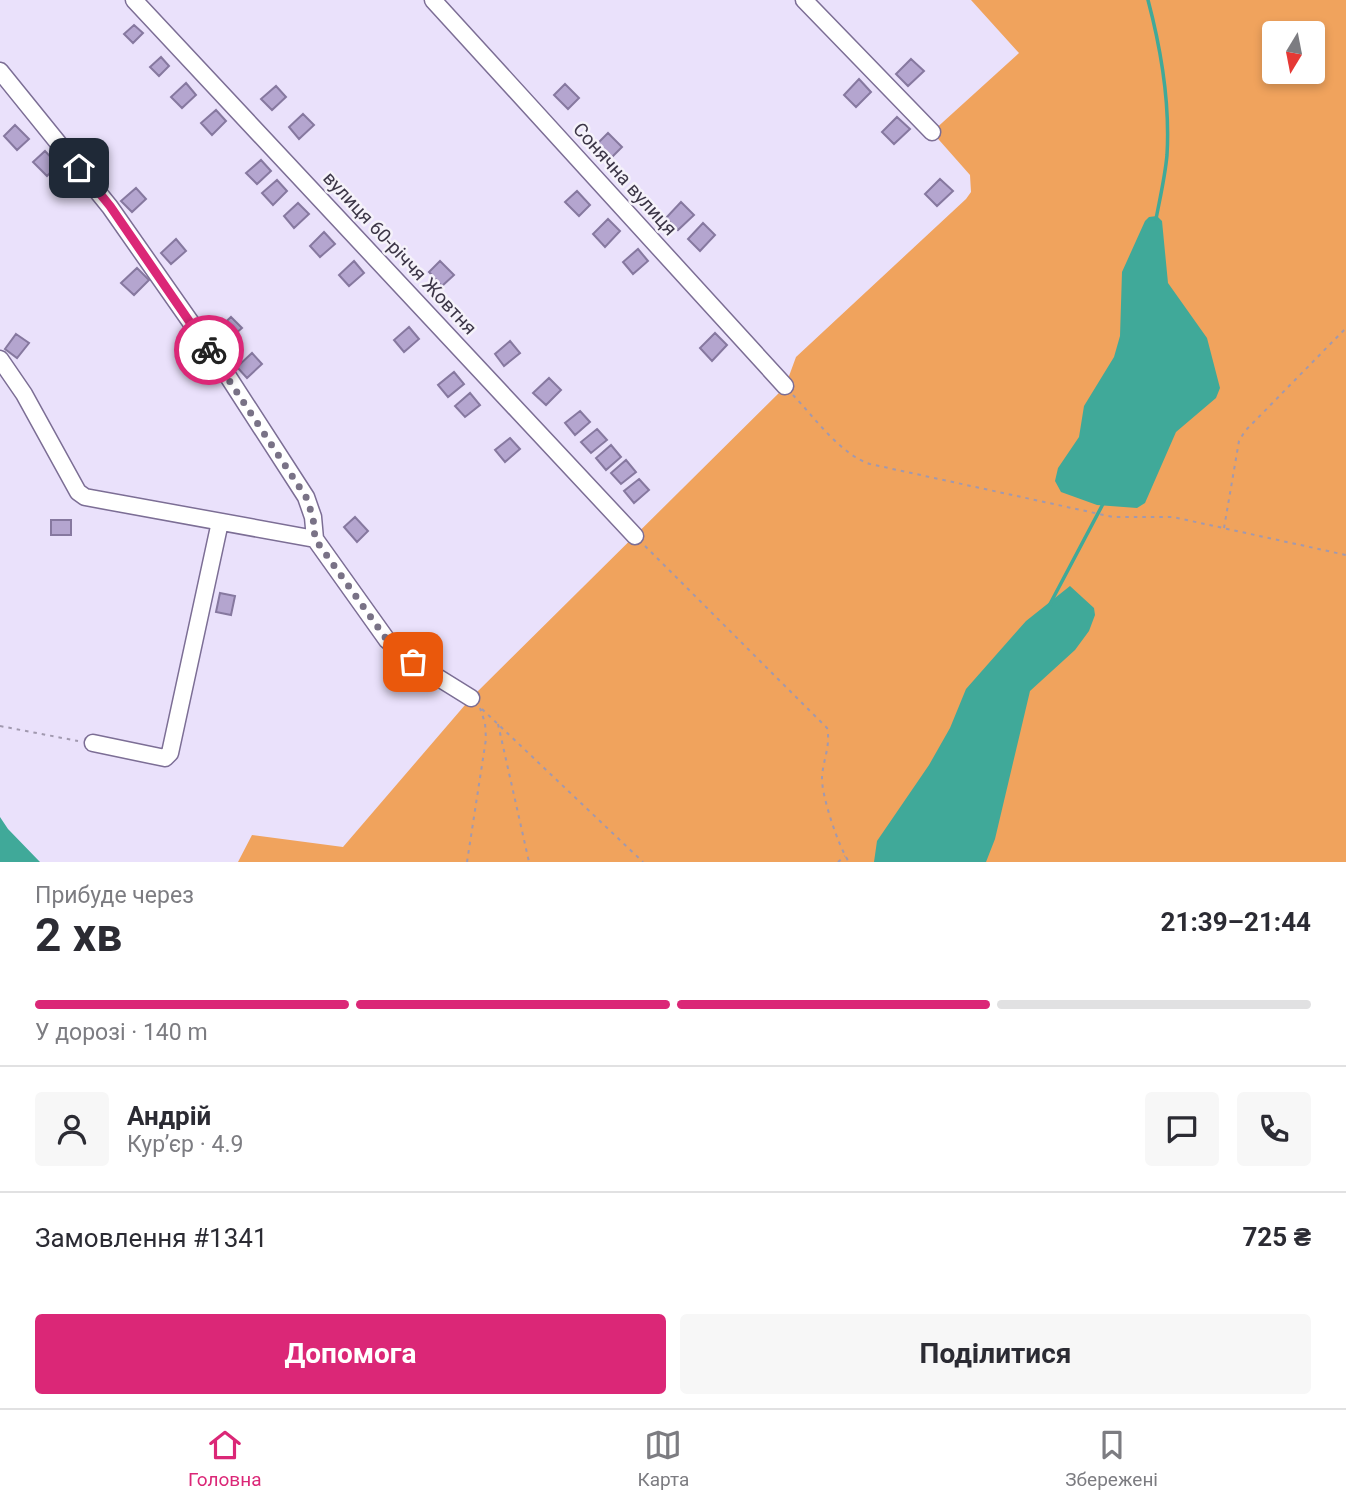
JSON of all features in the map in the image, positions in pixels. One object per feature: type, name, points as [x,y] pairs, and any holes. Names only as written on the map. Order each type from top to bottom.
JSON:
[{"type":"street","name":"Сонячна вулиця","points":[[433,0],[785,386]]},
{"type":"street","points":[[804,0],[932,132]]},
{"type":"street","name":"вулиця 60-річчя Жовтня","points":[[145,4],[635,536]]},
{"type":"street","points":[[0,71],[110,206],[219,364],[306,497],[313,517],[315,539],[395,649],[471,698]]},
{"type":"street","points":[[0,359],[24,394],[78,492],[85,497],[315,539]]},
{"type":"street","points":[[93,743],[165,758],[170,753],[220,522]]},
{"type":"path","points":[[1223,528],[1239,441],[1245,431],[1346,328]]},
{"type":"path","points":[[785,386],[846,451],[861,461],[1113,517],[1173,517],[1346,555]]},
{"type":"path","points":[[635,536],[827,728],[829,742],[822,782],[841,849],[849,862]]},
{"type":"path","points":[[467,862],[486,739],[480,707],[643,862]]},
{"type":"path","points":[[498,723],[529,862]]},
{"type":"path","points":[[0,726],[93,743]]},
{"type":"path","points":[[838,862],[845,856]]},
{"type":"shaded area","points":[[971,0],[1346,0],[1346,862],[238,862],[252,835],[343,847],[471,698],[785,387],[796,357],[966,199],[971,192],[970,175],[932,132],[1019,53]]},
{"type":"shaded area","points":[[1157,216],[1162,221],[1168,283],[1207,338],[1220,388],[1216,398],[1176,432],[1145,503],[1137,508],[1097,505],[1061,492],[1055,481],[1058,468],[1079,437],[1084,406],[1114,357],[1120,336],[1122,272],[1145,221],[1149,217]]},
{"type":"shaded area","points":[[1070,586],[1094,608],[1095,615],[1089,631],[1075,650],[1030,691],[995,839],[986,862],[874,862],[877,841],[929,765],[950,728],[966,689],[1026,621]]},
{"type":"shaded area","points":[[0,817],[8,829],[40,862],[0,862]]},
{"type":"building","points":[[134,25],[143,33],[133,43],[124,34]]},
{"type":"building","points":[[161,57],[169,66],[159,76],[150,67]]},
{"type":"building","points":[[911,59],[924,71],[908,86],[896,74]]},
{"type":"building","points":[[859,79],[871,92],[856,107],[844,95]]},
{"type":"building","points":[[186,83],[196,95],[182,108],[171,97]]},
{"type":"building","points":[[565,84],[579,98],[568,109],[554,95]]},
{"type":"building","points":[[276,86],[286,97],[272,110],[261,99]]},
{"type":"building","points":[[216,110],[226,121],[212,135],[201,123]]},
{"type":"building","points":[[303,114],[314,125],[299,139],[289,127]]},
{"type":"building","points":[[897,117],[910,129],[894,144],[882,132]]},
{"type":"building","points":[[15,125],[29,139],[17,150],[4,136]]},
{"type":"building","points":[[608,133],[622,147],[611,158],[597,144]]},
{"type":"building","points":[[45,151],[58,165],[47,176],[33,162]]},
{"type":"building","points":[[261,160],[271,171],[257,184],[246,173]]},
{"type":"building","points":[[940,179],[953,191],[937,206],[925,194]]},
{"type":"building","points":[[277,180],[287,191],[273,205],[262,193]]},
{"type":"building","points":[[136,188],[146,199],[132,212],[121,201]]},
{"type":"building","points":[[577,191],[590,205],[579,216],[565,202]]},
{"type":"building","points":[[681,202],[694,215],[678,230],[666,218]]},
{"type":"building","points":[[298,203],[309,214],[294,228],[284,216]]},
{"type":"building","points":[[608,219],[620,231],[605,247],[593,234]]},
{"type":"building","points":[[703,223],[715,235],[700,251],[688,239]]},
{"type":"building","points":[[324,232],[335,244],[320,257],[310,246]]},
{"type":"building","points":[[176,239],[186,251],[171,264],[161,253]]},
{"type":"building","points":[[638,249],[648,261],[633,274],[623,262]]},
{"type":"building","points":[[354,261],[364,273],[349,286],[339,275]]},
{"type":"building","points":[[440,261],[454,275],[442,286],[429,272]]},
{"type":"building","points":[[137,268],[149,280],[134,295],[121,283]]},
{"type":"building","points":[[231,317],[242,328],[227,341],[217,330]]},
{"type":"building","points":[[409,327],[419,339],[404,352],[394,340]]},
{"type":"building","points":[[715,333],[727,345],[712,361],[700,348]]},
{"type":"building","points":[[16,334],[29,343],[17,358],[5,349]]},
{"type":"building","points":[[510,341],[520,353],[504,366],[495,354]]},
{"type":"building","points":[[252,353],[262,364],[247,378],[237,367]]},
{"type":"building","points":[[454,372],[464,384],[448,397],[438,385]]},
{"type":"building","points":[[549,378],[561,390],[546,405],[533,393]]},
{"type":"building","points":[[470,393],[480,405],[465,417],[455,406]]},
{"type":"building","points":[[580,411],[590,422],[575,435],[565,423]]},
{"type":"building","points":[[597,429],[607,440],[591,453],[581,442]]},
{"type":"building","points":[[510,438],[520,449],[505,462],[495,450]]},
{"type":"building","points":[[611,445],[621,457],[606,470],[596,458]]},
{"type":"building","points":[[626,460],[636,472],[621,484],[611,473]]},
{"type":"building","points":[[639,479],[649,490],[634,503],[624,491]]},
{"type":"building","points":[[355,517],[368,531],[357,542],[344,527]]},
{"type":"building","points":[[51,520],[71,520],[71,535],[51,535]]},
{"type":"building","points":[[220,593],[235,596],[231,615],[216,612]]},
{"type":"waterway","points":[[1148,0],[1161,57],[1168,136],[1156,219]]},
{"type":"waterway","points":[[1050,604],[1104,502]]},
{"type":"way so far","points":[[209,350],[306,497],[313,517],[315,539],[387,640],[413,662]]},
{"type":"route","points":[[79,168],[110,206],[209,350]]}]
